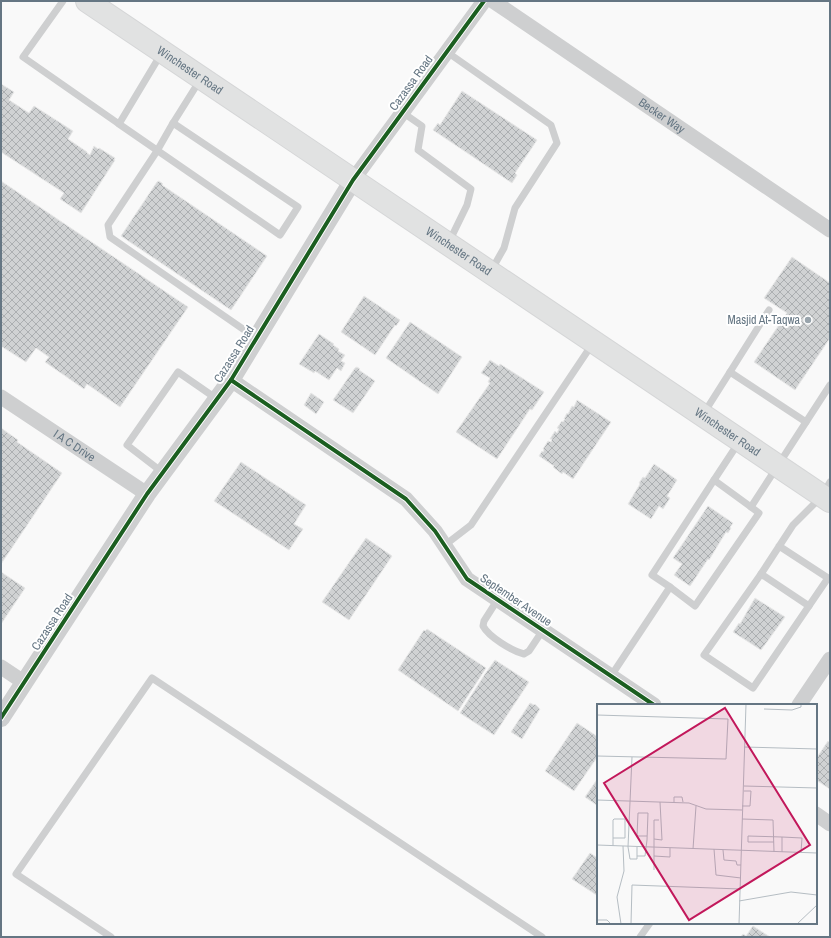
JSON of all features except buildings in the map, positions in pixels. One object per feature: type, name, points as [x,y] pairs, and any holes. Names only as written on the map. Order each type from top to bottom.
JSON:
[{"type":"main road","name":"Winchester Road","points":[[87,1],[740,441],[778,466],[827,493]]},
{"type":"street","name":"Cazassa Road","points":[[1,718],[147,494],[231,380],[353,180],[484,1]]},
{"type":"street","name":"Becker Way","points":[[493,1],[830,230]]},
{"type":"street","name":"September Avenue","points":[[231,380],[406,499],[436,531],[468,579],[653,704]]},
{"type":"street","name":"I A C Drive","points":[[1,397],[147,494]]},
{"type":"street","points":[[1,667],[25,683]]},
{"type":"street","points":[[800,704],[828,667]]},
{"type":"street","points":[[817,815],[830,824]]},
{"type":"lane","points":[[63,1],[23,57],[280,235],[298,206],[172,123]]},
{"type":"lane","points":[[119,124],[162,51]]},
{"type":"lane","points":[[446,52],[551,125],[557,143],[515,208],[504,248],[490,272]]},
{"type":"lane","points":[[202,78],[108,225],[110,237],[256,338]]},
{"type":"lane","points":[[402,112],[422,126],[418,150],[471,189],[466,205],[448,244]]},
{"type":"lane","points":[[702,415],[769,310]]},
{"type":"lane","points":[[445,545],[471,524],[594,342]]},
{"type":"lane","points":[[163,472],[127,445],[178,372],[217,399]]},
{"type":"lane","points":[[730,372],[806,422]]},
{"type":"lane","points":[[752,507],[830,385]]},
{"type":"lane","points":[[714,480],[759,513],[695,606],[652,575],[714,480],[740,441]]},
{"type":"lane","points":[[779,546],[828,578],[753,688],[704,655],[761,574],[779,546],[793,525],[827,493]]},
{"type":"lane","points":[[761,574],[809,606]]},
{"type":"lane","points":[[611,676],[670,587]]},
{"type":"lane","points":[[498,599],[484,621],[483,626],[486,632],[516,652],[524,654],[529,651],[543,630]]},
{"type":"lane","points":[[111,937],[16,874],[152,678],[542,937]]},
{"type":"lane","points":[[640,937],[649,924]]},
{"type":"cycle path","points":[[1,718],[147,494],[231,380],[353,180],[484,1]]},
{"type":"cycle path","points":[[231,380],[406,499],[435,531],[467,579],[653,704]]},
{"type":"place","name":"Masjid At-Taqwa","points":[[808,320]]}]
